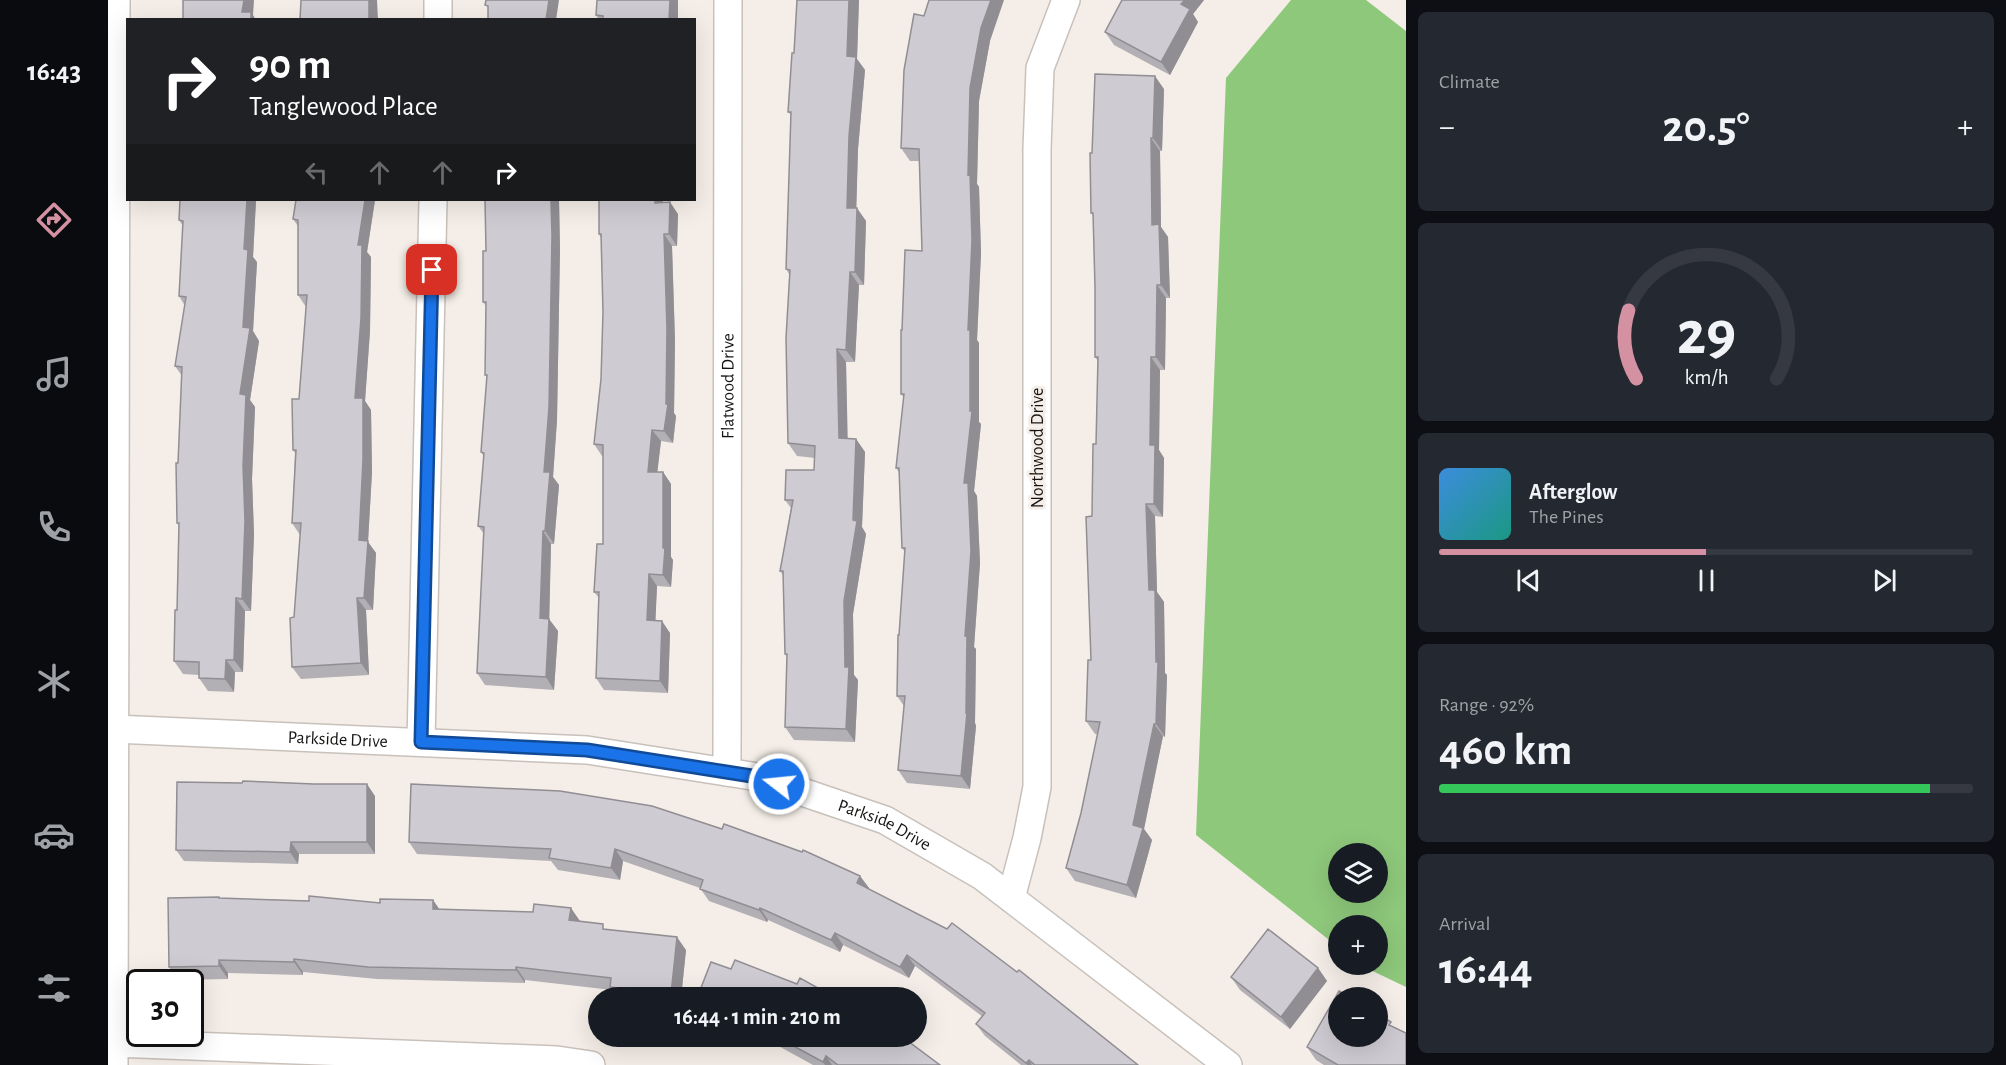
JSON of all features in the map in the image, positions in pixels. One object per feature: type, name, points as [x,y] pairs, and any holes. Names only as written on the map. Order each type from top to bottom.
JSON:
[{"type":"street","points":[[116,0],[114,1054],[557,1060],[591,1065]]},
{"type":"street","points":[[438,0],[438,18]]},
{"type":"street","name":"Flatwood Drive","points":[[727,772],[728,0]]},
{"type":"street","name":"Northwood Drive","points":[[1011,898],[1027,838],[1037,787],[1037,149],[1040,68],[1066,0]]},
{"type":"street","points":[[421,742],[433,201]]},
{"type":"street","name":"Parkside Drive","points":[[114,729],[587,750],[758,777],[885,820],[982,876],[1228,1065]]},
{"type":"green space","points":[[1291,0],[1366,0],[1406,31],[1406,987],[1381,975],[1388,975],[1388,915],[1328,915],[1328,939],[1196,835],[1226,78]]},
{"type":"building","points":[[183,0],[244,0],[242,12],[251,12],[251,18],[183,18]]},
{"type":"building","points":[[301,0],[369,0],[369,18],[300,18]]},
{"type":"building","points":[[486,0],[549,0],[546,18],[488,18],[488,6],[485,5]]},
{"type":"building","points":[[597,0],[670,0],[669,18],[603,18],[603,16],[596,15]]},
{"type":"building","points":[[797,0],[849,0],[847,56],[856,57],[849,136],[847,208],[857,208],[855,272],[850,272],[846,350],[837,349],[839,438],[856,439],[853,520],[857,521],[844,601],[845,667],[849,667],[846,729],[785,727],[787,654],[785,654],[783,571],[780,571],[793,500],[785,500],[786,470],[814,470],[815,446],[788,443],[786,338],[790,270],[786,269],[791,112],[788,112]]},
{"type":"building","points":[[929,0],[991,0],[981,28],[970,88],[968,175],[970,174],[972,240],[968,330],[970,330],[970,411],[972,411],[964,483],[968,483],[971,551],[965,636],[967,636],[967,713],[961,776],[898,770],[905,696],[897,696],[898,635],[905,548],[902,548],[899,468],[896,468],[904,394],[901,394],[901,330],[905,250],[922,251],[919,149],[901,148],[904,70],[914,14],[924,16]]},
{"type":"building","points":[[1122,0],[1185,0],[1181,4],[1190,9],[1161,62],[1105,32]]},
{"type":"building","points":[[1095,74],[1155,76],[1153,138],[1151,138],[1152,225],[1159,224],[1161,285],[1157,285],[1156,357],[1151,357],[1150,445],[1155,445],[1154,504],[1146,504],[1149,590],[1155,590],[1156,662],[1158,662],[1156,724],[1154,724],[1133,825],[1143,828],[1127,885],[1066,868],[1081,813],[1100,722],[1086,721],[1088,660],[1091,660],[1086,517],[1092,516],[1098,357],[1095,357],[1090,153],[1092,153]]},
{"type":"building","points":[[180,201],[247,201],[244,249],[248,250],[243,327],[250,328],[240,394],[246,395],[242,599],[236,598],[234,660],[226,660],[225,679],[199,678],[199,662],[174,661],[179,523],[177,523],[176,463],[178,463],[182,367],[175,366],[186,297],[179,296],[183,221],[179,220]]},
{"type":"building","points":[[296,201],[365,201],[358,245],[362,245],[361,318],[355,398],[363,398],[359,540],[368,541],[364,598],[357,598],[361,663],[292,667],[290,618],[294,617],[301,523],[292,523],[296,450],[293,450],[292,399],[299,399],[307,295],[298,295],[298,220],[293,219]]},
{"type":"building","points":[[485,201],[551,201],[549,407],[544,472],[550,472],[545,531],[543,531],[540,618],[549,619],[546,677],[477,673],[484,527],[478,526],[487,375],[485,375],[486,302],[483,302],[483,251],[486,251]]},
{"type":"building","points":[[599,201],[670,202],[669,234],[664,234],[667,329],[666,404],[668,404],[664,431],[652,430],[648,472],[663,472],[663,548],[665,548],[663,575],[649,574],[647,620],[662,621],[660,681],[596,678],[599,592],[594,592],[597,544],[603,544],[603,445],[594,444],[601,379],[603,312],[601,234],[599,234]]},
{"type":"building","points":[[243,781],[367,784],[367,842],[291,842],[290,852],[176,850],[177,782],[242,783]]},
{"type":"building","points":[[411,784],[560,791],[652,806],[722,829],[724,824],[802,852],[803,850],[860,876],[857,883],[947,929],[952,923],[1017,972],[1019,970],[1138,1065],[1035,1065],[1029,1060],[1026,1063],[976,1024],[985,1013],[907,955],[900,967],[835,933],[831,940],[760,908],[759,910],[700,889],[703,880],[615,849],[611,868],[549,858],[551,849],[409,842]]},
{"type":"building","points":[[309,896],[380,903],[380,899],[433,900],[433,909],[533,912],[534,904],[571,908],[569,920],[603,924],[603,929],[677,937],[672,987],[610,987],[611,978],[516,967],[516,970],[368,967],[294,959],[294,962],[219,960],[219,966],[169,967],[168,898],[219,897],[309,901]]},
{"type":"building","points":[[1268,929],[1318,968],[1281,1017],[1231,977]]},
{"type":"building","points":[[735,960],[797,984],[800,978],[816,987],[701,987],[711,962],[731,969]]},
{"type":"building","points":[[1328,1010],[1328,1047],[1388,1047],[1388,1020],[1391,1022],[1389,1025],[1406,1033],[1406,1065],[1338,1065],[1307,1047]]},
{"type":"building","points":[[795,1047],[916,1047],[940,1065],[838,1065],[826,1056],[823,1062]]},
{"type":"route","points":[[432,270],[421,742],[587,750],[758,777],[779,784]]}]
